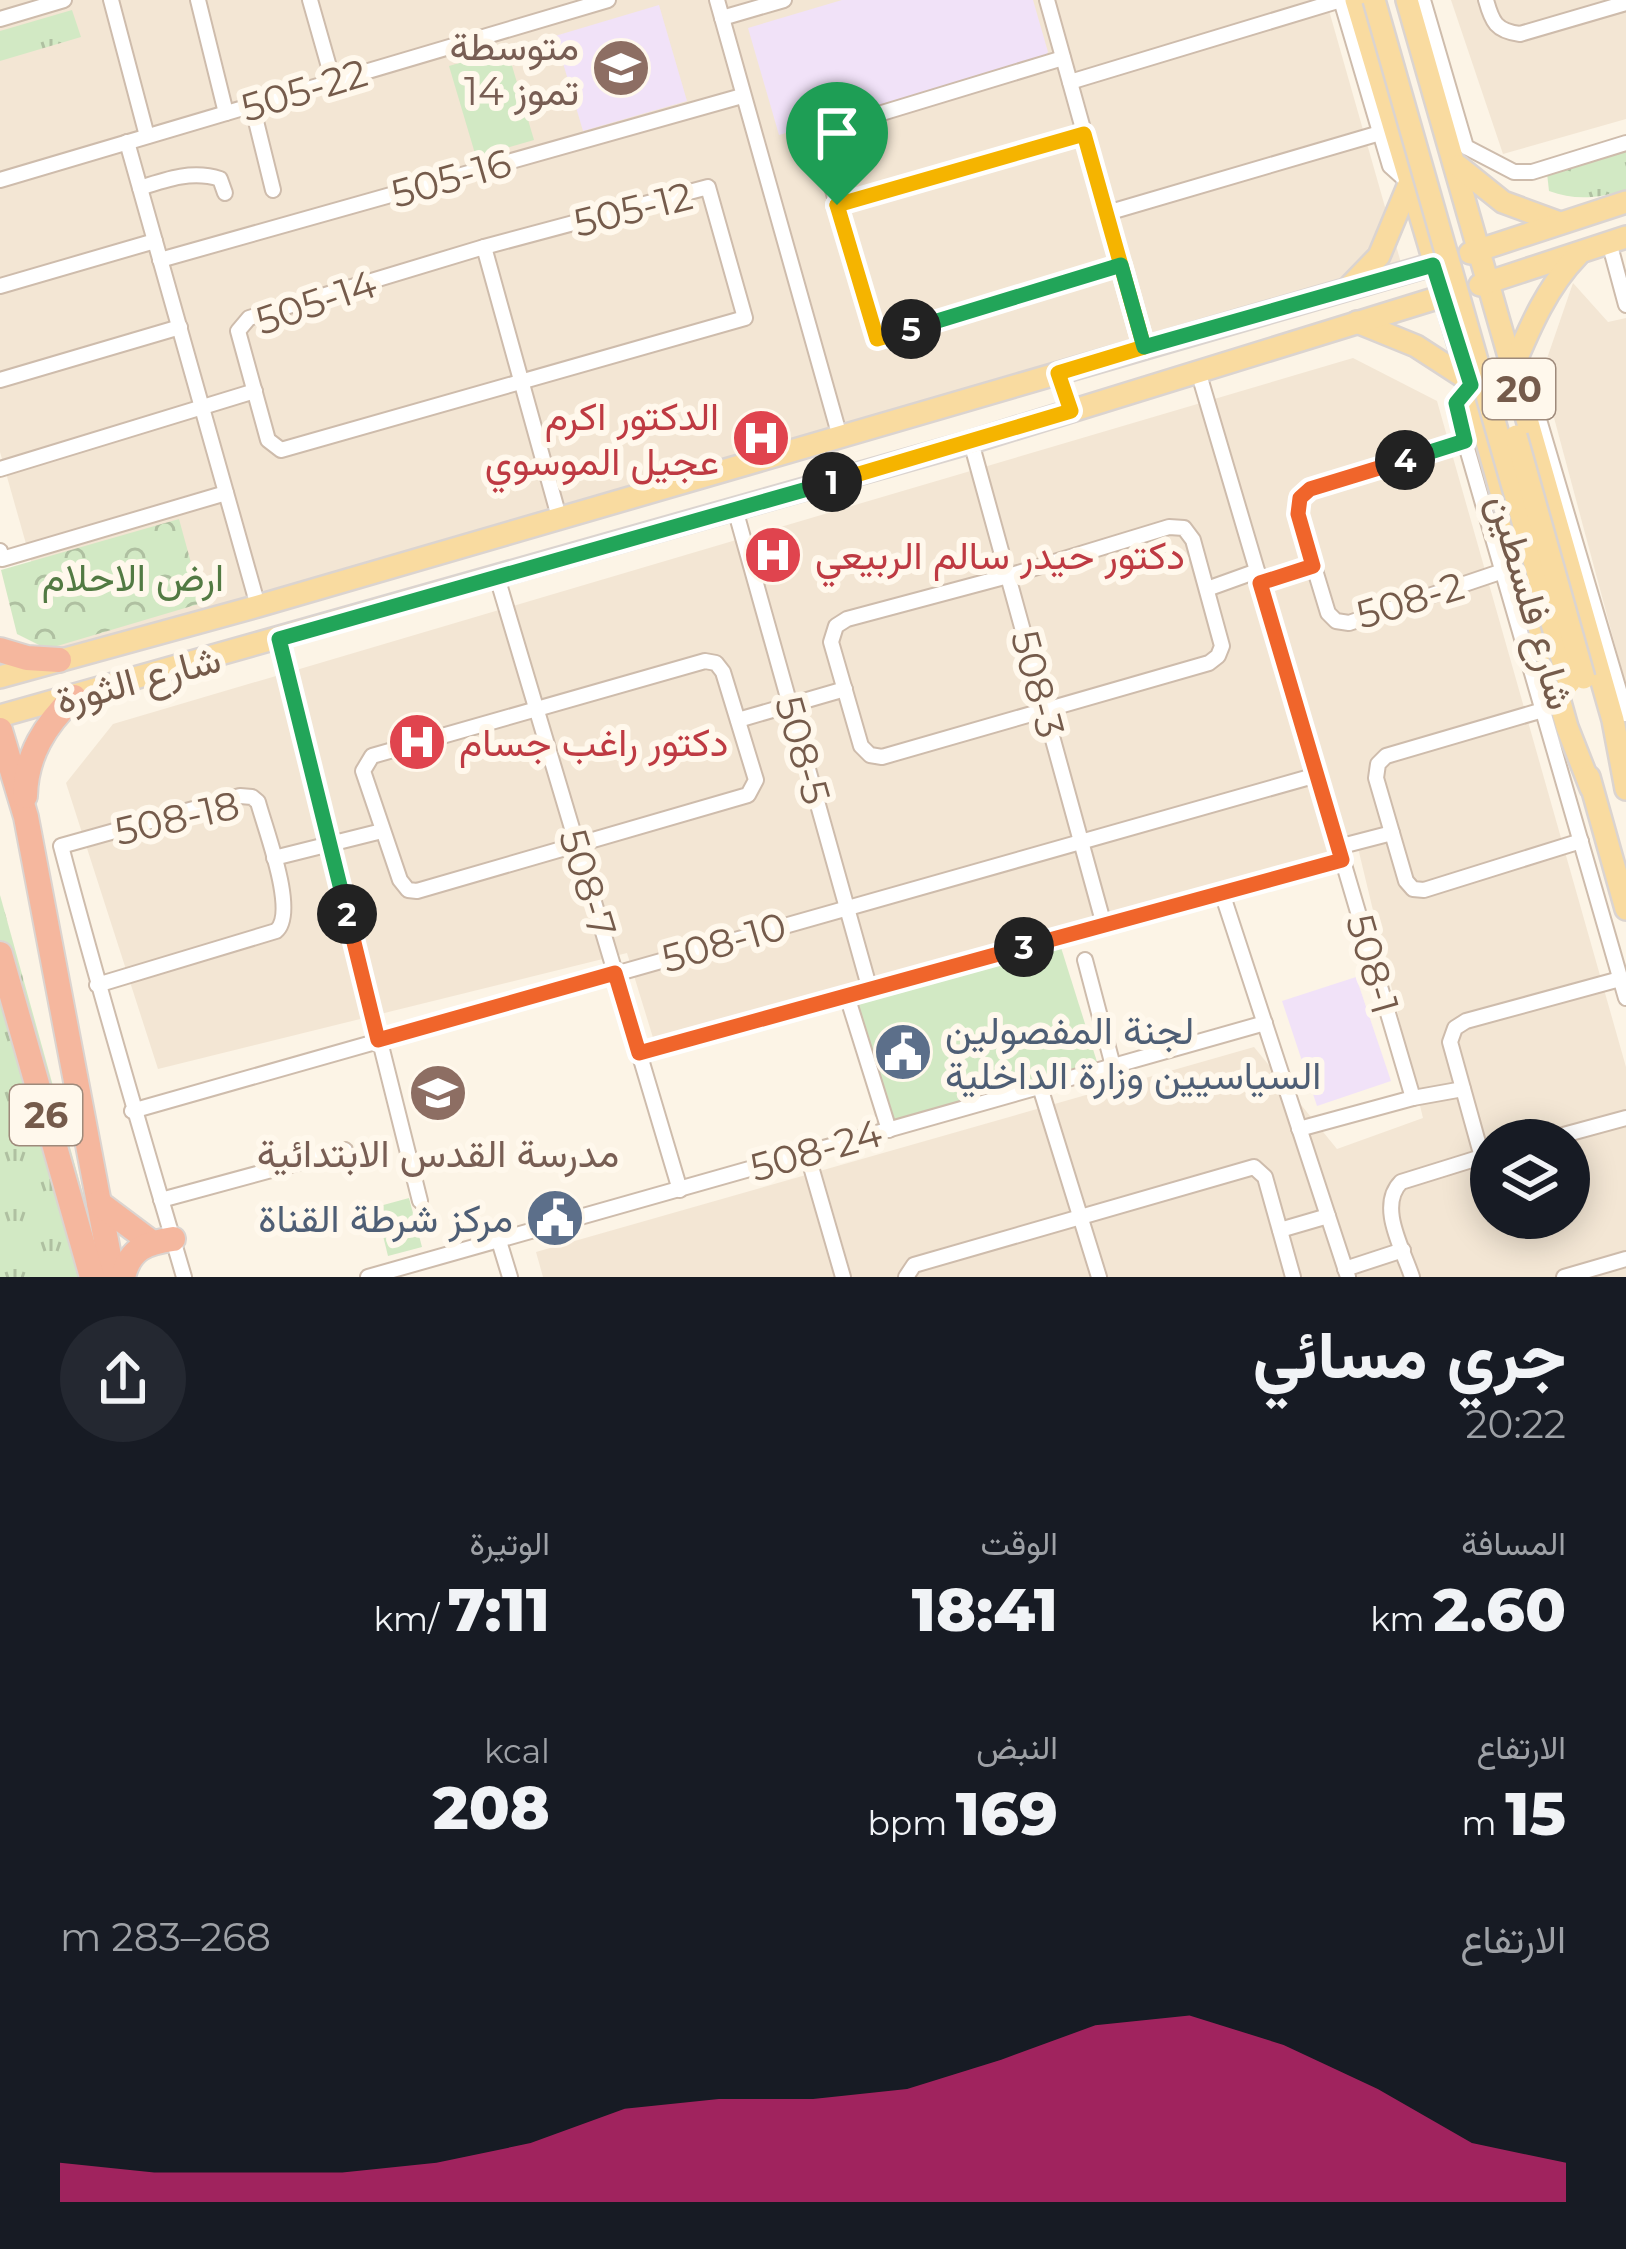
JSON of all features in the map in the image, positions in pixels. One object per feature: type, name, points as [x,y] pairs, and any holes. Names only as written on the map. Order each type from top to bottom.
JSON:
[{"type":"highway","points":[[0,650],[59,660]]},
{"type":"highway","points":[[26,817],[29,763],[55,716],[74,697]]},
{"type":"highway","points":[[0,730],[26,817],[113,1277]]},
{"type":"highway","name":"26","points":[[0,954],[92,1277]]},
{"type":"highway","points":[[99,1203],[162,1241]]},
{"type":"highway","points":[[123,1277],[130,1256],[162,1241]]},
{"type":"main road","name":"شارع فلسطين","points":[[1356,0],[1437,263],[1567,728],[1592,788],[1626,909]]},
{"type":"main road","name":"شارع فلسطين","points":[[1374,0],[1576,680],[1625,784]]},
{"type":"main road","name":"شارع فلسطين","points":[[1389,0],[1576,680],[1592,788]]},
{"type":"main road","name":"شارع فلسطين","points":[[1407,0],[1460,154],[1475,251],[1516,360],[1613,720],[1625,784]]},
{"type":"main road","points":[[1460,154],[1503,202],[1561,223]]},
{"type":"main road","points":[[1348,289],[1378,256],[1409,183]]},
{"type":"main road","points":[[1475,251],[1626,202]]},
{"type":"main road","points":[[1485,283],[1618,240]]},
{"type":"main road","points":[[1516,360],[1561,273],[1580,254]]},
{"type":"main road","name":"شارع الثورة","points":[[0,677],[1437,263]]},
{"type":"main road","name":"شارع الثورة","points":[[0,716],[971,442],[1446,295]]},
{"type":"main road","points":[[1356,321],[1416,346],[1470,383]]},
{"type":"main road","points":[[1058,373],[1071,411]]},
{"type":"street","points":[[0,19],[64,0]]},
{"type":"street","points":[[112,0],[147,136]]},
{"type":"street","points":[[198,0],[226,113]]},
{"type":"street","points":[[310,0],[332,81]]},
{"type":"street","name":"505-22","points":[[0,180],[565,6],[608,0]]},
{"type":"street","points":[[717,0],[840,437]]},
{"type":"street","points":[[722,18],[784,0]]},
{"type":"street","points":[[1047,0],[1144,347]]},
{"type":"street","points":[[1070,82],[1341,0],[1390,166],[1409,183]]},
{"type":"street","points":[[1423,0],[1460,154],[1514,172],[1532,172],[1626,143]]},
{"type":"street","points":[[1486,0],[1492,22],[1504,32],[1520,34],[1626,3]]},
{"type":"street","points":[[1063,58],[817,133],[837,205],[877,339],[1121,265]]},
{"type":"street","name":"505-16","points":[[160,260],[742,96]]},
{"type":"street","points":[[252,105],[273,190]]},
{"type":"street","points":[[1107,213],[1380,133]]},
{"type":"street","points":[[837,205],[1084,134]]},
{"type":"street","points":[[128,142],[258,606]]},
{"type":"street","points":[[140,188],[179,175],[212,176],[220,179],[225,193]]},
{"type":"street","name":"505-12","points":[[484,248],[708,187],[745,317],[522,380]]},
{"type":"street","points":[[1618,240],[1626,304]]},
{"type":"street","points":[[0,286],[155,241]]},
{"type":"street","points":[[484,248],[559,517]]},
{"type":"street","name":"505-14","points":[[484,248],[249,318],[238,332],[268,440],[281,450],[522,380]]},
{"type":"street","points":[[0,380],[180,327]]},
{"type":"street","points":[[1516,360],[1626,714]]},
{"type":"street","name":"508-1","points":[[1198,371],[1413,1098]]},
{"type":"street","points":[[1470,383],[1456,403],[1465,441],[1626,998]]},
{"type":"street","points":[[0,469],[255,391]]},
{"type":"street","name":"508-2","points":[[1465,441],[1310,489],[1300,498],[1298,514],[1313,566],[1328,614],[1349,623],[1503,571]]},
{"type":"street","name":"508-3","points":[[971,442],[1104,926]]},
{"type":"street","points":[[0,551],[2,559],[226,493]]},
{"type":"street","name":"508-5","points":[[735,509],[870,990]]},
{"type":"street","points":[[1169,527],[1184,528],[1193,539],[1222,646],[1209,663],[882,757],[870,754],[861,746],[831,642],[836,626],[847,619],[1008,576],[1169,527]]},
{"type":"street","points":[[1207,589],[1313,566]]},
{"type":"street","name":"508-7","points":[[496,577],[680,1190]]},
{"type":"street","points":[[279,639],[419,1202]]},
{"type":"street","points":[[705,661],[716,663],[723,672],[738,720],[756,780],[748,796],[417,891],[408,890],[400,880],[363,771],[372,756],[705,661]]},
{"type":"street","points":[[738,720],[844,689]]},
{"type":"street","points":[[1543,710],[1386,756],[1378,764],[1376,778],[1406,881],[1413,889],[1424,890],[1581,841]]},
{"type":"street","name":"508-10","points":[[132,1111],[1317,775]]},
{"type":"street","name":"508-18","points":[[253,796],[274,858],[286,914],[276,932],[97,986],[61,846],[253,796]]},
{"type":"street","points":[[274,858],[382,831]]},
{"type":"street","points":[[639,1053],[1222,893],[1392,833]]},
{"type":"street","points":[[1222,893],[1347,1273],[1403,1250]]},
{"type":"street","points":[[1085,960],[1113,1066]]},
{"type":"street","points":[[1473,1119],[1450,1042],[1455,1028],[1620,979]]},
{"type":"street","points":[[97,986],[161,1200],[162,1241],[184,1277]]},
{"type":"street","points":[[847,996],[889,1130]]},
{"type":"street","name":"508-24","points":[[368,1277],[1264,1023]]},
{"type":"street","points":[[1040,1087],[1099,1277]]},
{"type":"street","points":[[1299,1129],[1463,1089]]},
{"type":"street","points":[[1590,1128],[1626,1118]]},
{"type":"street","points":[[161,1200],[344,1150]]},
{"type":"street","points":[[807,1153],[843,1277]]},
{"type":"street","points":[[1412,1277],[1389,1205],[1393,1191],[1401,1182],[1470,1161]]},
{"type":"street","points":[[906,1277],[914,1265],[1254,1167],[1265,1177],[1293,1277]]},
{"type":"street","points":[[1280,1230],[1328,1216]]},
{"type":"street","points":[[499,1241],[510,1277]]},
{"type":"street","points":[[1564,1277],[1626,1259]]},
{"type":"shaded area","points":[[0,0],[1326,0],[1407,284],[62,671],[0,452]]},
{"type":"shaded area","points":[[842,0],[1033,0],[1048,52],[984,76],[779,135],[748,28]]},
{"type":"shaded area","points":[[1451,0],[1626,0],[1626,119],[1503,154]]},
{"type":"shaded area","name":"متوسطة 14 تموز","points":[[659,5],[687,101],[583,131],[555,36]]},
{"type":"shaded area","points":[[1573,283],[1608,322],[1626,318],[1626,686],[1542,373]]},
{"type":"shaded area","points":[[1353,358],[1437,401],[1626,1067],[1626,1277],[543,1277],[536,1252],[1254,1047],[1337,1149],[1423,1118],[1358,848],[654,1041],[627,953],[158,1069],[66,783],[113,724]]},
{"type":"shaded area","points":[[1356,977],[1391,1081],[1317,1106],[1282,1001]]},
{"type":"green space","points":[[72,10],[81,37],[0,61],[0,31]]},
{"type":"green space","points":[[507,49],[534,140],[476,157],[449,66]]},
{"type":"green space","points":[[1626,149],[1626,190],[1588,197],[1549,191],[1547,173]]},
{"type":"green space","name":"ارض الاحلام","points":[[179,519],[202,603],[47,649],[17,634],[1,570]]},
{"type":"green space","points":[[0,895],[106,1277],[0,1277]]},
{"type":"green space","points":[[1058,938],[1098,1065],[889,1130],[847,996]]},
{"type":"green space","points":[[409,1198],[422,1247],[388,1256],[376,1207]]},
{"type":"place","name":"متوسطة 14 تموز","points":[[621,68]]},
{"type":"place","name":"الدكتور اكرم عجيل الموسوي","points":[[761,438]]},
{"type":"place","name":"دكتور حيدر سالم الربيعي","points":[[773,555]]},
{"type":"place","name":"دكتور راغب جسام","points":[[417,742]]},
{"type":"place","name":"لجنة المفصولين السياسيين وزارة الداخلية","points":[[903,1052]]},
{"type":"place","name":"مدرسة القدس الابتدائية","points":[[438,1093]]},
{"type":"place","name":"مركز شرطة القناة","points":[[555,1218]]},
{"type":"route","points":[[837,205],[877,339],[1121,265],[1144,347],[1433,265],[1471,385],[1456,403],[1465,441],[1310,489],[1300,498],[1298,514],[1313,566],[1260,583],[1342,860],[639,1053],[615,973],[378,1040],[279,639],[1071,411],[1058,373],[1144,347],[1121,265],[1084,134],[837,205]]}]
